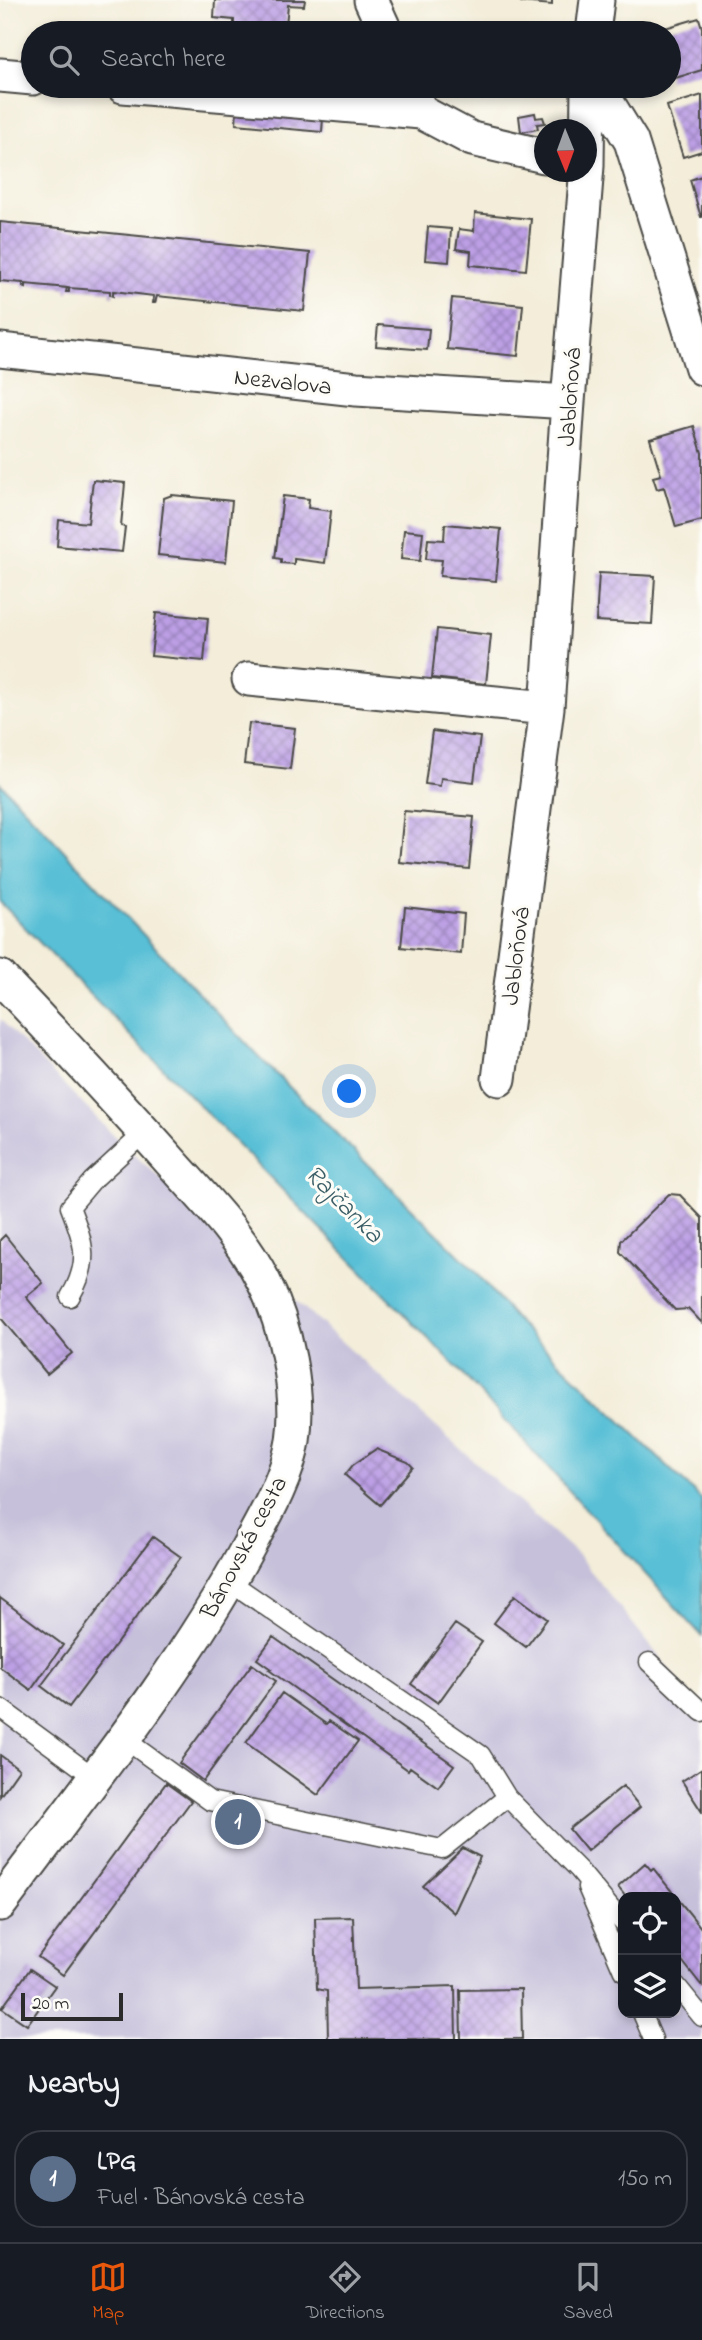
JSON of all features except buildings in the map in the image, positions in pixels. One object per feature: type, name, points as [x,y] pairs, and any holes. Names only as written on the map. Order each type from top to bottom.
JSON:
[{"type":"street","points":[[371,0],[381,21]]},
{"type":"street","points":[[594,21],[597,0]]},
{"type":"street","points":[[0,75],[21,77]]},
{"type":"street","points":[[393,98],[415,99],[472,139],[534,154]]},
{"type":"street","name":"Jabloňová","points":[[588,98],[588,119]]},
{"type":"street","points":[[604,98],[631,141],[702,368]]},
{"type":"street","name":"Jabloňová","points":[[499,1079],[547,708],[586,182]]},
{"type":"street","name":"Nezvalova","points":[[0,351],[356,389],[568,402]]},
{"type":"street","points":[[249,680],[547,708]]},
{"type":"street","name":"Bánovská cesta","points":[[0,977],[145,1132],[239,1240],[264,1282],[281,1325],[289,1361],[294,1420],[293,1442],[284,1475],[229,1581],[187,1649],[0,1905]]},
{"type":"lane","points":[[71,1297],[80,1280],[85,1252],[70,1207],[92,1181],[145,1132]]},
{"type":"lane","points":[[229,1581],[481,1755],[507,1797],[579,1870],[618,1917]]},
{"type":"lane","points":[[649,1662],[702,1712]]},
{"type":"lane","points":[[0,1708],[94,1777]]},
{"type":"lane","points":[[123,1738],[210,1801],[442,1849],[507,1797]]},
{"type":"lane","points":[[579,1870],[618,1960]]},
{"type":"lane","points":[[681,1991],[702,2017]]},
{"type":"lane","points":[[644,2018],[653,2039]]},
{"type":"shaded area","points":[[0,1019],[118,1140],[577,1554],[702,1710],[702,2039],[0,2039]]},
{"type":"water","name":"Rajčanka","points":[[0,783],[260,1058],[476,1272],[515,1319],[702,1500],[702,1636],[459,1370],[0,902]]},
{"type":"place","name":"LPG","points":[[238,1822]]}]
